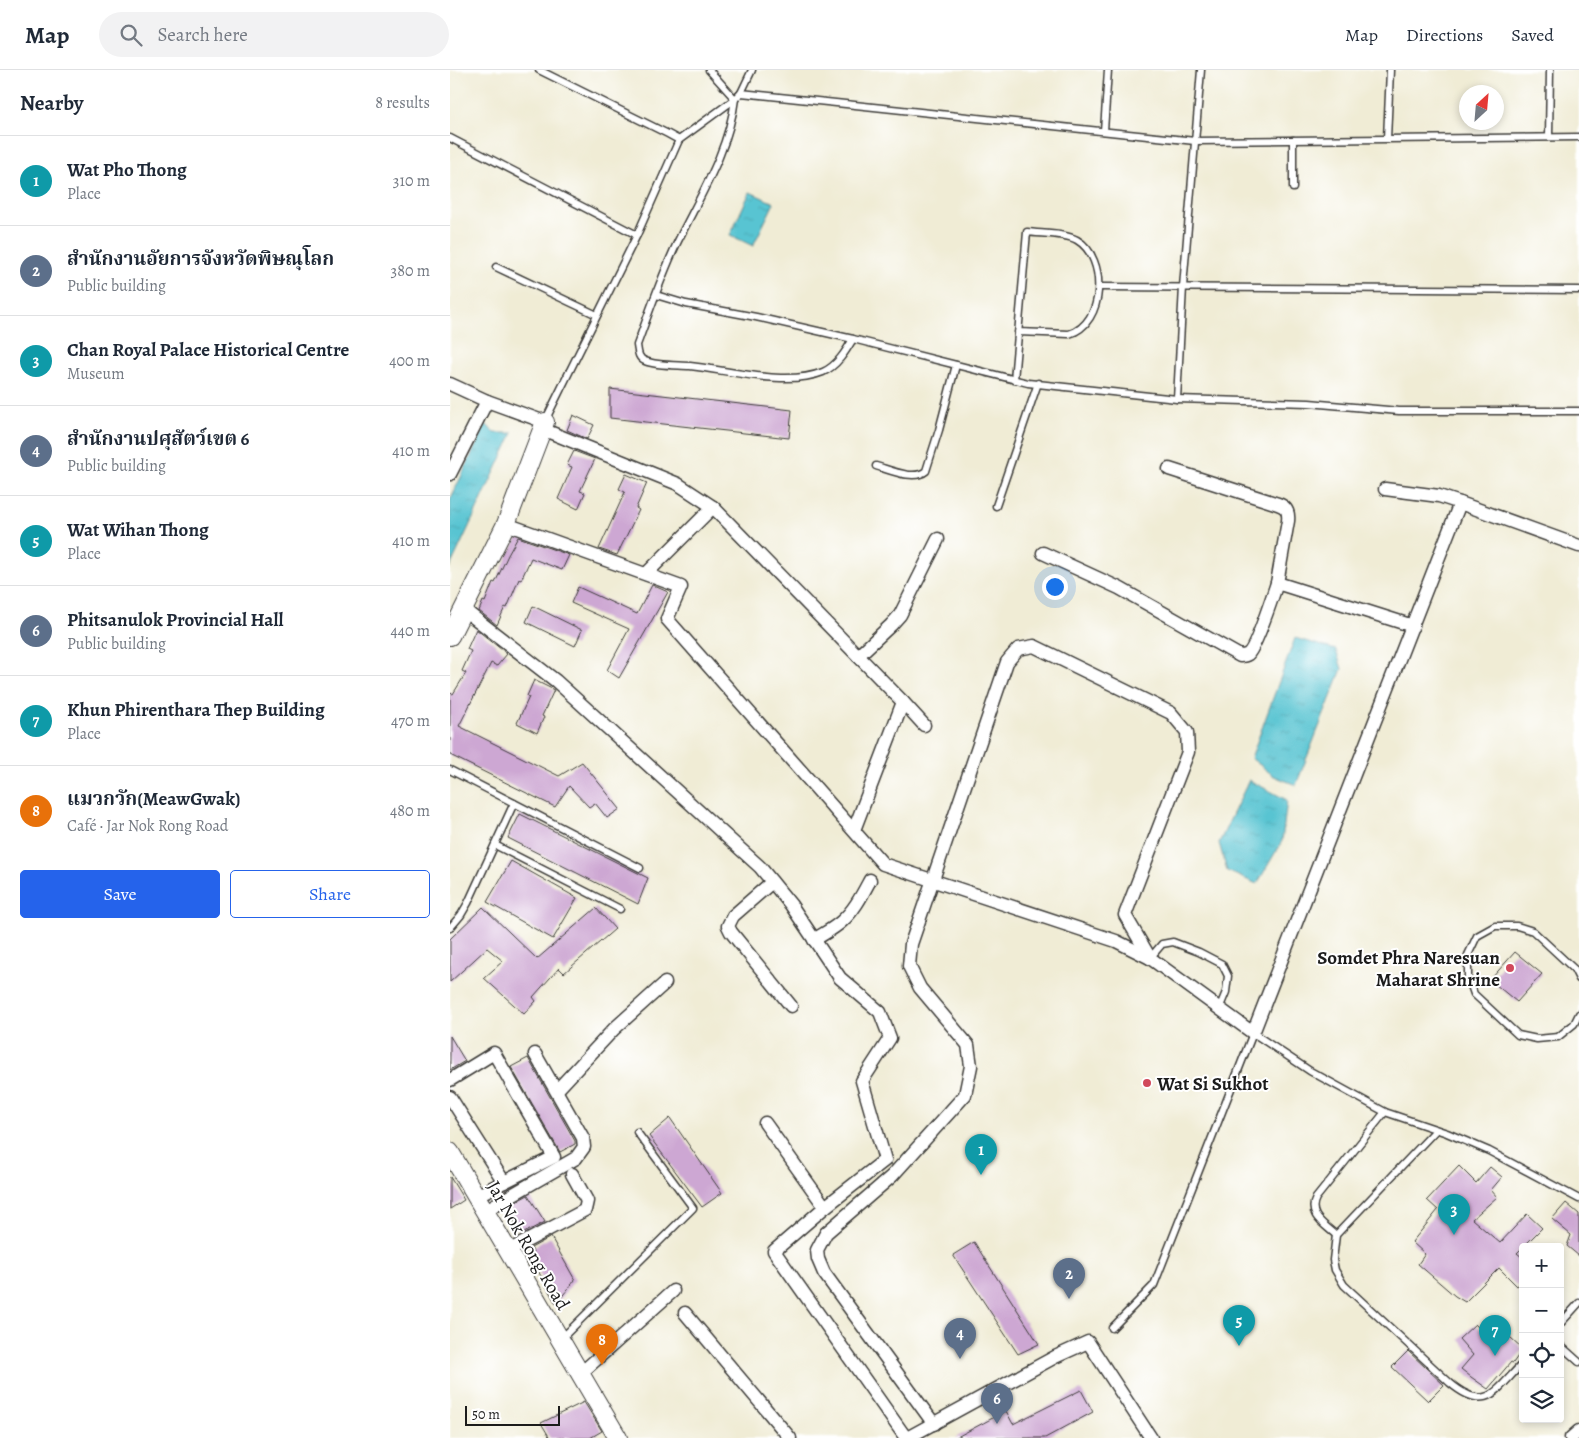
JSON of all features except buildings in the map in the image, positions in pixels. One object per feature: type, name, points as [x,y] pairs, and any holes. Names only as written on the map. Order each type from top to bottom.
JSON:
[{"type":"street","points":[[450,384],[678,484],[713,507],[924,725]]},
{"type":"street","points":[[450,474],[487,401]]},
{"type":"street","points":[[450,636],[506,524],[544,425]]},
{"type":"street","points":[[1043,553],[1119,588],[1240,656],[1247,655],[1256,638],[1277,583],[1289,514],[1287,509],[1278,504],[1169,469]]},
{"type":"street","points":[[1385,489],[1439,496],[1579,546]]},
{"type":"street","points":[[506,524],[681,587],[667,618],[884,864],[1116,941],[1150,958],[1253,1034],[1460,503]]},
{"type":"street","points":[[646,574],[713,507]]},
{"type":"street","points":[[858,656],[891,626],[900,614],[938,539]]},
{"type":"street","points":[[1277,583],[1413,626]]},
{"type":"street","points":[[463,609],[556,681],[760,867],[791,905],[840,978],[880,1012],[890,1038],[862,1081],[885,1160],[824,1207],[774,1251],[907,1438],[1055,1357],[1088,1342],[1151,1438]]},
{"type":"street","points":[[934,1424],[824,1272],[818,1259],[817,1250],[826,1233],[892,1176],[966,1095],[971,1066],[968,1045],[920,988],[908,966],[911,944],[1007,662],[1018,649],[1034,646],[1171,713],[1187,732],[1188,752],[1125,915],[1150,958]]},
{"type":"street","points":[[854,830],[903,702]]},
{"type":"street","points":[[814,940],[840,924],[855,906],[870,880]]},
{"type":"street","points":[[772,882],[733,916],[728,926],[791,1006]]},
{"type":"street","points":[[557,1090],[614,1029],[665,983]]},
{"type":"street","points":[[450,1080],[494,1053],[554,1157],[504,1182],[480,1204]]},
{"type":"street","points":[[480,1204],[576,1158],[583,1150],[583,1138],[535,1054]]},
{"type":"street","points":[[450,1097],[504,1182]]},
{"type":"street","points":[[764,1123],[824,1207]]},
{"type":"street","name":"Jar Nok Rong Road","points":[[450,1152],[618,1438]]},
{"type":"street","points":[[508,1251],[585,1210],[587,1201],[572,1174]]},
{"type":"street","points":[[580,1374],[673,1291]]},
{"type":"street","points":[[685,1313],[790,1438]]},
{"type":"street","points":[[1571,1438],[1579,1431]]},
{"type":"lane","points":[[539,70],[679,140]]},
{"type":"lane","points":[[709,70],[735,99],[733,115],[708,183],[677,242],[637,345],[638,354],[642,361],[650,363],[692,366],[774,378],[807,377],[825,371],[844,355],[853,339]]},
{"type":"lane","points":[[544,425],[637,235],[679,140],[735,99],[741,92],[752,70]]},
{"type":"lane","points":[[1104,131],[1108,70]]},
{"type":"lane","points":[[1177,399],[1183,287],[1201,70]]},
{"type":"lane","points":[[1387,139],[1390,70]]},
{"type":"lane","points":[[1549,137],[1550,70]]},
{"type":"lane","points":[[741,92],[1195,141],[1579,137]]},
{"type":"lane","points":[[450,138],[637,235]]},
{"type":"lane","points":[[1293,140],[1293,188]]},
{"type":"lane","points":[[1014,380],[1018,332],[1027,232],[1067,236],[1076,240],[1091,254],[1096,268],[1099,287],[1094,309],[1083,327],[1076,332],[1062,335],[1018,332]]},
{"type":"lane","points":[[496,267],[597,316]]},
{"type":"lane","points":[[1099,287],[1579,290]]},
{"type":"lane","points":[[656,295],[686,304],[756,317],[853,339],[1028,383],[1177,399],[1309,404],[1399,411],[1579,411]]},
{"type":"lane","points":[[876,466],[911,475],[921,475],[926,471],[940,430],[956,365]]},
{"type":"lane","points":[[996,506],[1038,383]]},
{"type":"lane","points":[[450,770],[640,868]]},
{"type":"lane","points":[[450,928],[464,910],[514,803]]},
{"type":"lane","points":[[495,845],[620,909]]},
{"type":"lane","points":[[1579,979],[1574,969],[1533,931],[1516,926],[1495,926],[1477,936],[1468,955],[1468,977],[1474,994],[1518,1035],[1537,1039],[1558,1037],[1577,1026],[1579,1014]]},
{"type":"lane","points":[[1150,958],[1162,944],[1173,942],[1199,952],[1222,964],[1228,976],[1226,992],[1219,1009]]},
{"type":"lane","points":[[1112,1328],[1154,1285],[1253,1034],[1310,1071],[1385,1112],[1489,1151],[1579,1199]]},
{"type":"lane","points":[[1336,1235],[1313,1213],[1312,1205],[1385,1112]]},
{"type":"lane","points":[[1436,1130],[1336,1235],[1333,1260],[1335,1270],[1344,1284],[1460,1391],[1471,1397],[1486,1398],[1519,1367]]},
{"type":"lane","points":[[560,1340],[693,1208],[637,1132]]},
{"type":"lane","points":[[1564,1320],[1579,1303]]},
{"type":"lane","points":[[1564,1349],[1579,1362]]},
{"type":"water","points":[[750,192],[774,203],[753,246],[730,235]]},
{"type":"water","points":[[486,424],[494,433],[513,433],[450,567],[450,500]]},
{"type":"water","points":[[1295,638],[1336,650],[1342,669],[1296,785],[1274,776],[1251,758]]},
{"type":"water","points":[[1249,780],[1287,800],[1282,841],[1257,884],[1227,871],[1219,843]]},
{"type":"place","name":"Somdet Phra Naresuan Maharat Shrine","points":[[1510,968]]},
{"type":"place","name":"Wat Si Sukhot","points":[[1147,1083]]},
{"type":"place","name":"Wat Pho Thong","points":[[981,1175]]},
{"type":"place","name":"Chan Royal Palace Historical Centre","points":[[1454,1235]]},
{"type":"place","name":"สำนักงานอัยการจังหวัดพิษณุโลก","points":[[1069,1299]]},
{"type":"place","name":"Wat Wihan Thong","points":[[1239,1346]]},
{"type":"place","name":"Khun Phirenthara Thep Building","points":[[1495,1356]]},
{"type":"place","name":"สำนักงานปศุสัตว์เขต 6","points":[[960,1359]]},
{"type":"place","name":"แมวกวัก(MeawGwak)","points":[[602,1365]]},
{"type":"place","name":"Phitsanulok Provincial Hall","points":[[997,1424]]}]
